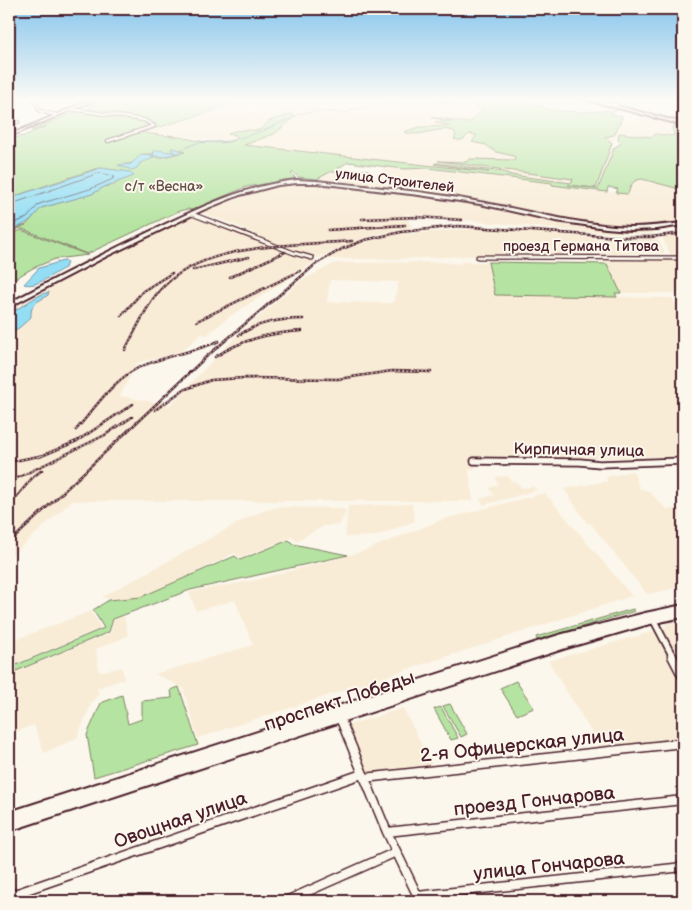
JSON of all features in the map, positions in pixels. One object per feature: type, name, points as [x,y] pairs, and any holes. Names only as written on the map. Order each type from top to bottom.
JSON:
[{"type":"main road","name":"улица Строителей","points":[[9,305],[96,258],[192,214],[258,189],[287,182],[307,181],[452,199],[580,225],[650,228],[683,224]]},
{"type":"main road","name":"проспект Победы","points":[[9,826],[563,645],[683,608]]},
{"type":"main road","name":"проспект Победы","points":[[9,817],[559,639],[652,617],[683,614]]},
{"type":"street","points":[[192,214],[294,253],[312,258]]},
{"type":"street","name":"проезд Германа Титова","points":[[478,257],[683,258]]},
{"type":"street","name":"Кирпичная улица","points":[[474,461],[580,462],[600,464],[683,461]]},
{"type":"street","points":[[652,617],[683,677]]},
{"type":"street","points":[[340,718],[387,832],[419,898]]},
{"type":"street","name":"2-я Офицерская улица","points":[[363,776],[683,742]]},
{"type":"street","name":"Овощная улица","points":[[9,896],[363,776]]},
{"type":"street","name":"проезд Гончарова","points":[[387,832],[683,800]]},
{"type":"street","points":[[286,901],[396,852]]},
{"type":"street","name":"улица Гончарова","points":[[419,898],[683,867]]},
{"type":"shaded area","points":[[223,141],[615,141],[597,188],[548,183],[551,185],[628,194],[632,183],[636,179],[642,179],[683,190],[683,222],[653,226],[586,224],[458,197],[386,188],[388,182],[383,187],[320,178],[327,173],[375,180],[384,167],[460,171]]},
{"type":"shaded area","points":[[301,182],[476,204],[574,226],[650,229],[654,234],[584,232],[406,214],[412,228],[370,236],[318,258],[268,241],[245,229],[200,212],[272,187]]},
{"type":"shaded area","points":[[194,216],[315,262],[230,316],[207,335],[201,334],[181,352],[137,363],[120,396],[170,405],[236,336],[302,280],[336,263],[442,262],[459,264],[462,262],[488,262],[495,295],[672,298],[683,316],[683,457],[474,459],[475,469],[469,470],[473,501],[72,501],[9,558],[9,310],[126,248]],"holes":[[[330,280],[399,282],[393,303],[327,302]]]},
{"type":"shaded area","points":[[482,228],[517,229],[595,238],[658,239],[665,253],[593,254],[594,257],[491,255],[398,259],[325,259],[347,248],[389,235]]},
{"type":"shaded area","points":[[683,234],[683,257],[671,257],[662,237]]},
{"type":"shaded area","points":[[641,258],[683,260],[683,293],[621,293],[605,260],[640,261]]},
{"type":"shaded area","points":[[633,471],[640,489],[649,491],[667,509],[683,509],[683,587],[647,594],[590,523],[587,523],[564,489],[608,481],[606,477]]},
{"type":"shaded area","points":[[508,476],[511,481],[516,482],[522,488],[533,486],[537,490],[484,505],[479,499],[494,495],[489,488],[498,485],[495,477]]},
{"type":"shaded area","points":[[545,493],[632,596],[198,738],[183,688],[155,674],[253,645],[235,600],[196,611],[189,592],[256,580],[361,552],[444,519]]},
{"type":"shaded area","points":[[412,504],[415,521],[376,536],[345,537],[348,506]]},
{"type":"shaded area","points":[[278,507],[338,508],[347,511],[339,525],[324,526],[296,541],[292,537],[241,558],[235,553],[140,597],[112,599],[102,597],[249,517]]},
{"type":"shaded area","points":[[91,611],[101,628],[9,667],[9,642]]},
{"type":"shaded area","points":[[124,616],[128,636],[96,649],[99,672],[122,667],[124,679],[97,688],[99,694],[91,704],[77,738],[44,753],[34,725],[9,734],[9,675],[110,633],[114,619]]},
{"type":"shaded area","points":[[683,621],[683,649],[673,650],[663,632],[663,628],[668,623]]},
{"type":"shaded area","points":[[655,631],[683,684],[683,738],[600,746],[548,661]]},
{"type":"shaded area","points":[[403,708],[433,766],[368,774],[346,726]]},
{"type":"green space","name":"с/т «Весна»","points":[[9,141],[215,143],[254,141],[244,145],[489,172],[434,164],[436,163],[571,183],[573,179],[438,161],[466,162],[470,159],[515,160],[514,156],[496,152],[486,145],[472,141],[610,141],[612,143],[596,188],[568,185],[598,189],[614,148],[621,143],[619,141],[683,141],[683,190],[642,179],[636,180],[632,184],[628,194],[616,193],[618,189],[608,187],[607,192],[552,185],[552,183],[428,168],[404,169],[348,162],[337,169],[343,171],[369,170],[360,178],[336,175],[339,172],[330,172],[317,179],[298,177],[293,172],[291,174],[295,177],[294,179],[246,187],[192,210],[179,211],[87,254],[20,228],[9,231],[26,225],[41,208],[92,194],[104,187],[114,185],[130,172],[98,168],[18,195],[9,200],[9,169],[13,170],[9,168]],"holes":[[[172,148],[185,152],[159,158],[150,155],[140,164],[133,167],[129,168],[121,165],[133,163],[143,154],[154,154],[154,151],[177,153],[171,150]]]},
{"type":"green space","points":[[21,230],[88,255],[55,259],[33,268],[9,282],[9,235]]},
{"type":"green space","points":[[488,262],[607,264],[621,293],[615,293],[617,297],[495,295]]},
{"type":"green space","points":[[289,540],[293,544],[348,555],[190,590],[113,619],[109,632],[9,674],[9,668],[104,628],[93,610],[109,600],[141,597],[235,556],[240,560]]},
{"type":"green space","points":[[633,609],[635,611],[537,640],[536,637]]},
{"type":"green space","points":[[516,681],[534,708],[517,715],[500,688]]},
{"type":"green space","points":[[179,687],[198,745],[94,777],[87,735],[101,703],[122,695],[128,724],[142,719],[142,701],[172,698],[171,690]]},
{"type":"green space","points":[[450,704],[467,734],[461,737],[443,706]]},
{"type":"green space","points":[[441,707],[458,738],[451,740],[434,709]]},
{"type":"water","points":[[172,148],[182,152],[161,157],[150,155],[154,158],[140,163],[137,168],[132,170],[118,165],[131,164],[141,155],[154,154],[154,151],[157,150],[176,153],[171,150]]},
{"type":"water","points":[[101,168],[130,172],[134,176],[104,187],[92,194],[41,208],[34,217],[9,231],[9,201],[19,195]]},
{"type":"water","points":[[63,261],[67,262],[65,268],[35,284],[24,284],[39,268]]},
{"type":"water","points":[[49,292],[48,295],[33,306],[31,317],[9,335],[9,313],[38,296]]},
{"type":"waterway","points":[[180,150],[197,143],[222,141]]},
{"type":"railway","points":[[362,219],[417,217],[462,220]]},
{"type":"railway","points":[[328,230],[405,225]]},
{"type":"railway","points":[[9,543],[206,357],[316,264],[342,249],[365,240],[401,232],[458,226],[619,237],[651,237],[683,233]]},
{"type":"railway","points":[[125,350],[159,292],[183,271],[205,261],[253,249],[352,241]]},
{"type":"railway","points":[[230,277],[285,252]]},
{"type":"railway","points":[[193,270],[249,257]]},
{"type":"railway","points":[[197,321],[300,271]]},
{"type":"railway","points":[[121,316],[143,291],[172,273]]},
{"type":"railway","points":[[239,335],[254,327],[270,322],[303,319]]},
{"type":"railway","points":[[215,357],[246,341],[279,333],[302,331]]},
{"type":"railway","points":[[76,430],[104,396],[129,373],[148,364],[219,341]]},
{"type":"railway","points":[[155,410],[183,390],[211,380],[244,378],[338,379],[392,371],[431,372]]},
{"type":"railway","points":[[44,455],[77,441],[133,404]]},
{"type":"railway","points":[[9,482],[105,435],[132,417]]},
{"type":"railway","points":[[9,462],[44,455]]},
{"type":"railway","points":[[39,457],[44,455]]},
{"type":"railway","points":[[9,506],[33,477],[42,470]]}]
